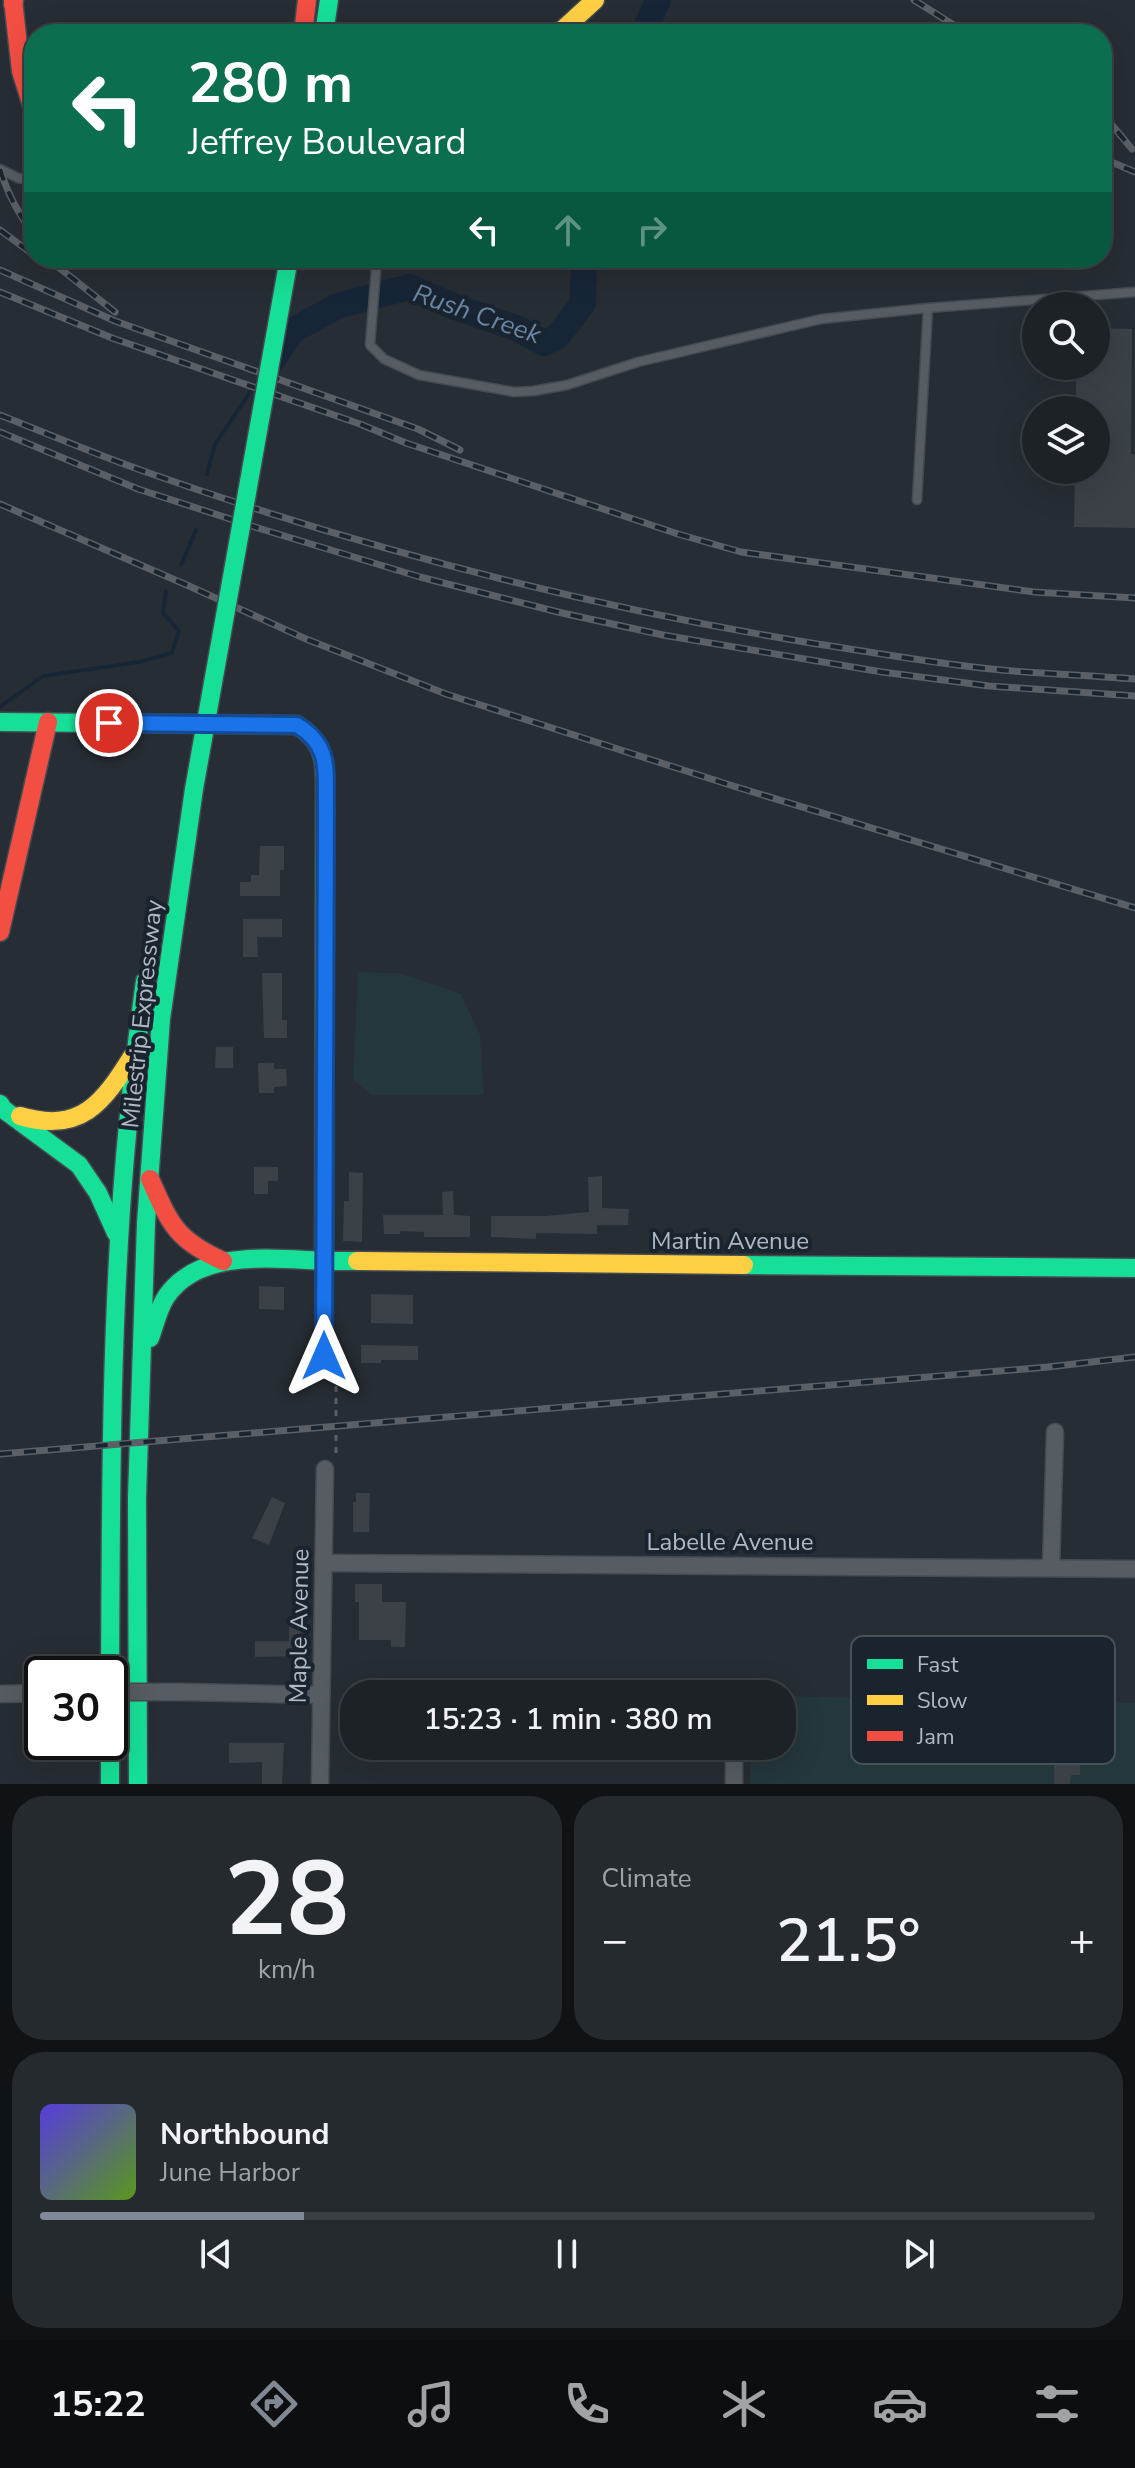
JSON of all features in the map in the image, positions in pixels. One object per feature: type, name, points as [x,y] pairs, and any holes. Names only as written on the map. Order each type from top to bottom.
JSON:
[{"type":"main road","points":[[304,24],[307,0]]},
{"type":"main road","points":[[325,24],[329,0]]},
{"type":"main road","points":[[569,24],[595,0]]},
{"type":"main road","points":[[14,1],[17,59],[24,87]]},
{"type":"main road","name":"Milestrip Expressway","points":[[138,1784],[140,1373],[161,1019],[194,789],[287,268]]},
{"type":"main road","points":[[183,739],[189,708]]},
{"type":"main road","points":[[6,722],[297,725],[314,736],[321,746],[325,771],[324,1261]]},
{"type":"main road","points":[[0,932],[48,722]]},
{"type":"main road","name":"Milestrip Expressway","points":[[110,1656],[111,1418],[118,1238],[134,1054],[148,962]]},
{"type":"main road","points":[[2,1106],[33,1121],[52,1124],[79,1117],[114,1085],[134,1054]]},
{"type":"main road","points":[[2,1106],[79,1165],[98,1193],[118,1238]]},
{"type":"main road","points":[[150,1177],[176,1232],[191,1247],[223,1261]]},
{"type":"main road","points":[[140,1373],[158,1313],[168,1295],[191,1274],[223,1261]]},
{"type":"main road","name":"Martin Avenue","points":[[223,1261],[1135,1268]]},
{"type":"main road","name":"Milestrip Expressway","points":[[110,1760],[110,1784]]},
{"type":"street","points":[[324,1261],[324,1356]]},
{"type":"street","points":[[1051,1568],[1055,1432]]},
{"type":"street","name":"Maple Avenue","points":[[320,1784],[330,1464]]},
{"type":"street","name":"Labelle Avenue","points":[[325,1563],[1135,1569]]},
{"type":"street","points":[[128,1691],[321,1695]]},
{"type":"street","points":[[0,1694],[24,1693]]},
{"type":"street","points":[[734,1760],[734,1784]]},
{"type":"lane","points":[[0,169],[24,179]]},
{"type":"lane","points":[[377,268],[370,345],[384,359],[419,375],[514,392],[567,385],[638,362],[821,319],[1135,292]]},
{"type":"lane","points":[[917,500],[928,308]]},
{"type":"path","points":[[330,1464],[336,1435]]},
{"type":"shaded area","points":[[358,972],[399,973],[461,994],[480,1035],[484,1095],[371,1095],[353,1079]]},
{"type":"shaded area","points":[[796,1696],[851,1697],[851,1764],[1115,1764],[1115,1703],[1135,1703],[1135,1784],[750,1784],[751,1760],[796,1760]]},
{"type":"building","points":[[1110,328],[1132,329],[1131,454],[1135,454],[1135,528],[1074,527],[1075,484],[1110,484],[1110,396],[1076,396],[1076,380],[1110,380]]},
{"type":"building","points":[[260,846],[284,846],[280,896],[240,896],[240,882],[251,882],[251,875],[259,875]]},
{"type":"building","points":[[243,919],[282,919],[282,937],[257,937],[258,957],[243,957]]},
{"type":"building","points":[[262,973],[282,973],[282,1020],[287,1020],[287,1038],[264,1038]]},
{"type":"building","points":[[216,1047],[233,1047],[233,1068],[215,1068]]},
{"type":"building","points":[[258,1063],[274,1063],[274,1069],[286,1069],[287,1086],[274,1087],[274,1093],[259,1093]]},
{"type":"building","points":[[254,1167],[278,1167],[278,1181],[268,1181],[268,1194],[254,1194]]},
{"type":"building","points":[[349,1172],[363,1173],[362,1242],[343,1241],[344,1201],[349,1201]]},
{"type":"building","points":[[602,1176],[602,1208],[629,1209],[628,1225],[597,1225],[597,1234],[536,1233],[536,1239],[491,1237],[491,1216],[589,1212],[588,1177]]},
{"type":"building","points":[[453,1191],[454,1215],[470,1216],[470,1237],[424,1237],[424,1232],[400,1231],[400,1234],[384,1234],[383,1215],[443,1215],[442,1192]]},
{"type":"building","points":[[259,1286],[284,1287],[284,1310],[259,1309]]},
{"type":"building","points":[[371,1294],[413,1295],[413,1324],[371,1323]]},
{"type":"building","points":[[361,1345],[418,1346],[418,1360],[361,1363]]},
{"type":"building","points":[[356,1493],[370,1493],[369,1532],[353,1532]]},
{"type":"building","points":[[272,1497],[285,1503],[269,1545],[252,1538]]},
{"type":"building","points":[[355,1584],[382,1584],[382,1602],[406,1602],[405,1647],[391,1647],[391,1640],[359,1640],[359,1602],[355,1602]]},
{"type":"building","points":[[289,1621],[302,1621],[303,1656],[255,1657],[255,1641],[289,1641]]},
{"type":"building","points":[[229,1743],[284,1743],[282,1784],[262,1784],[262,1762],[229,1763]]},
{"type":"building","points":[[1054,1764],[1080,1764],[1080,1775],[1071,1775],[1070,1784],[1054,1784]]},
{"type":"waterway","name":"Rush Creek","points":[[647,24],[658,0]]},
{"type":"waterway","name":"Rush Creek","points":[[273,359],[292,331],[337,306],[409,287],[516,328],[544,343],[558,336],[583,303],[584,268]]},
{"type":"waterway","name":"Rush Creek","points":[[207,474],[215,444],[251,391]]},
{"type":"waterway","name":"Rush Creek","points":[[181,565],[196,530]]},
{"type":"waterway","name":"Rush Creek","points":[[0,707],[43,676],[139,662],[172,653],[179,631],[163,613],[166,591]]},
{"type":"railway","points":[[914,0],[952,24]]},
{"type":"railway","points":[[1112,125],[1132,149]]},
{"type":"railway","points":[[1112,162],[1135,172]]},
{"type":"railway","points":[[0,169],[24,221]]},
{"type":"railway","points":[[0,230],[24,248]]},
{"type":"railway","points":[[60,268],[115,312]]},
{"type":"railway","points":[[0,270],[115,321],[418,429],[460,450]]},
{"type":"railway","points":[[0,292],[112,338],[360,424],[406,443],[741,552],[1034,592],[1135,598]]},
{"type":"railway","points":[[0,415],[228,500],[392,550],[558,593],[726,628],[924,661],[1009,671],[1135,679]]},
{"type":"railway","points":[[0,432],[138,489],[258,528],[420,577],[562,613],[663,635],[882,672],[989,686],[1135,696]]},
{"type":"railway","points":[[0,504],[306,639],[446,694],[730,785],[1135,908]]},
{"type":"railway","points":[[0,1454],[1048,1367],[1135,1357]]},
{"type":"traffic: fast","points":[[325,24],[329,0]]},
{"type":"traffic: fast","points":[[194,789],[287,268]]},
{"type":"traffic: fast","points":[[0,722],[297,725],[316,742],[324,762],[325,780],[324,1261],[357,1261]]},
{"type":"traffic: fast","points":[[138,1784],[137,1498],[146,1223],[161,1019],[194,789]]},
{"type":"traffic: fast","points":[[110,1656],[116,1289],[127,1135],[145,981]]},
{"type":"traffic: fast","points":[[0,1104],[79,1165],[98,1193],[116,1233]]},
{"type":"traffic: fast","points":[[150,1338],[166,1297],[180,1281],[198,1270],[239,1260],[324,1261]]},
{"type":"traffic: fast","points":[[744,1265],[1135,1268]]},
{"type":"traffic: fast","points":[[110,1760],[110,1784]]},
{"type":"traffic: slow","points":[[569,24],[595,0]]},
{"type":"traffic: slow","points":[[20,1116],[59,1121],[88,1110],[111,1087],[133,1055]]},
{"type":"traffic: slow","points":[[357,1261],[744,1265]]},
{"type":"traffic: jam","points":[[13,0],[24,80]]},
{"type":"traffic: jam","points":[[13,4],[14,0]]},
{"type":"traffic: jam","points":[[304,24],[307,0]]},
{"type":"traffic: jam","points":[[0,932],[48,722]]},
{"type":"traffic: jam","points":[[150,1179],[176,1229],[195,1246],[223,1261]]},
{"type":"route","points":[[109,723],[297,725],[314,736],[321,746],[325,762],[326,808],[324,1356]]}]
